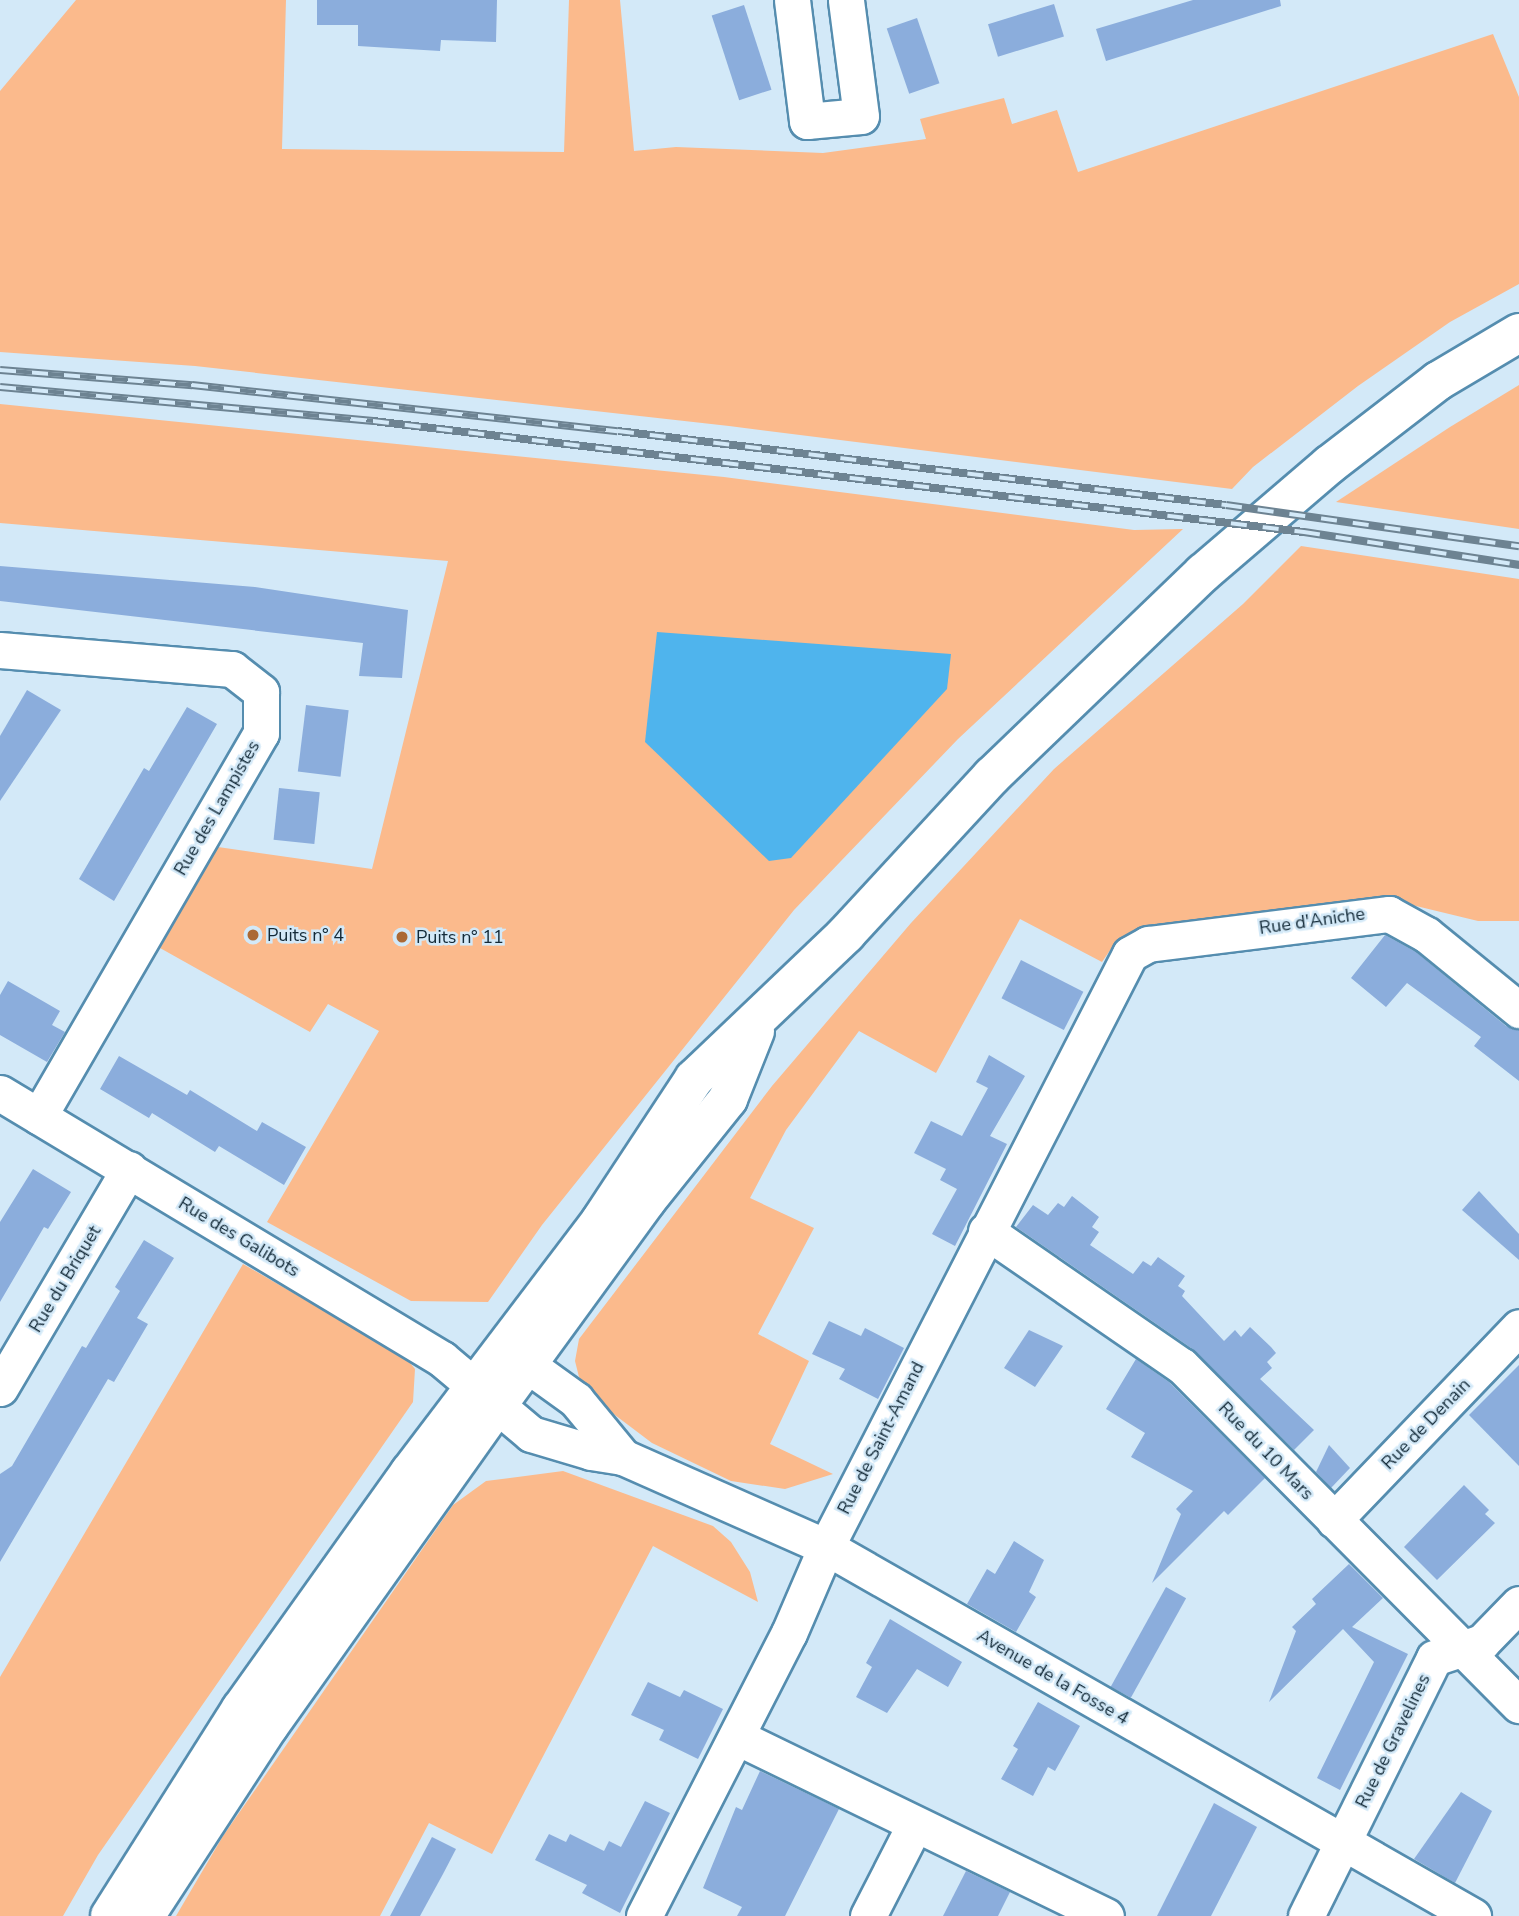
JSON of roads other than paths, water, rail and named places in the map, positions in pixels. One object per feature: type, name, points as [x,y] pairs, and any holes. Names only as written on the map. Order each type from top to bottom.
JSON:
[{"type":"main road","points":[[110,1916],[242,1709],[517,1355],[601,1220],[694,1079],[758,1022],[992,776],[1203,573],[1329,466],[1438,381],[1519,333]]},
{"type":"main road","points":[[145,1916],[484,1397]]},
{"type":"street","points":[[792,0],[807,121],[862,116],[846,0]]},
{"type":"street","name":"Rue des Lampistes","points":[[0,650],[232,669],[261,692],[261,733],[39,1116]]},
{"type":"street","name":"Rue d'Aniche","points":[[1122,963],[1148,944],[1389,914],[1427,935],[1519,1010]]},
{"type":"street","name":"Rue de Saint-Amand","points":[[644,1916],[737,1737],[826,1547],[1122,963]]},
{"type":"street","name":"Rue des Galibots","points":[[0,1093],[442,1359],[484,1397]]},
{"type":"street","name":"Rue du Briquet","points":[[0,1388],[129,1169]]},
{"type":"street","name":"Rue du 10 Mars","points":[[986,1231],[1182,1366],[1519,1705]]},
{"type":"street","name":"Rue de Denain","points":[[1334,1520],[1519,1328]]},
{"type":"street","name":"Avenue de la Fosse 4","points":[[517,1355],[576,1400],[623,1457]]},
{"type":"street","name":"Avenue de la Fosse 4","points":[[484,1397],[531,1434],[623,1457],[826,1547],[1473,1916]]},
{"type":"street","name":"Rue de Gravelines","points":[[1306,1916],[1434,1658],[1459,1647],[1482,1642],[1519,1604]]},
{"type":"street","points":[[737,1737],[1093,1913]]},
{"type":"street","points":[[868,1916],[914,1826]]},
{"type":"water","points":[[657,632],[951,654],[947,689],[791,858],[769,861],[645,742]]},
{"type":"railway","points":[[0,370],[192,385],[618,431],[1226,505],[1519,546]]},
{"type":"railway","points":[[0,387],[373,421],[1304,532],[1519,565]]},
{"type":"place","name":"Puits n° 4","points":[[253,935]]},
{"type":"place","name":"Puits n° 11","points":[[402,937]]}]
